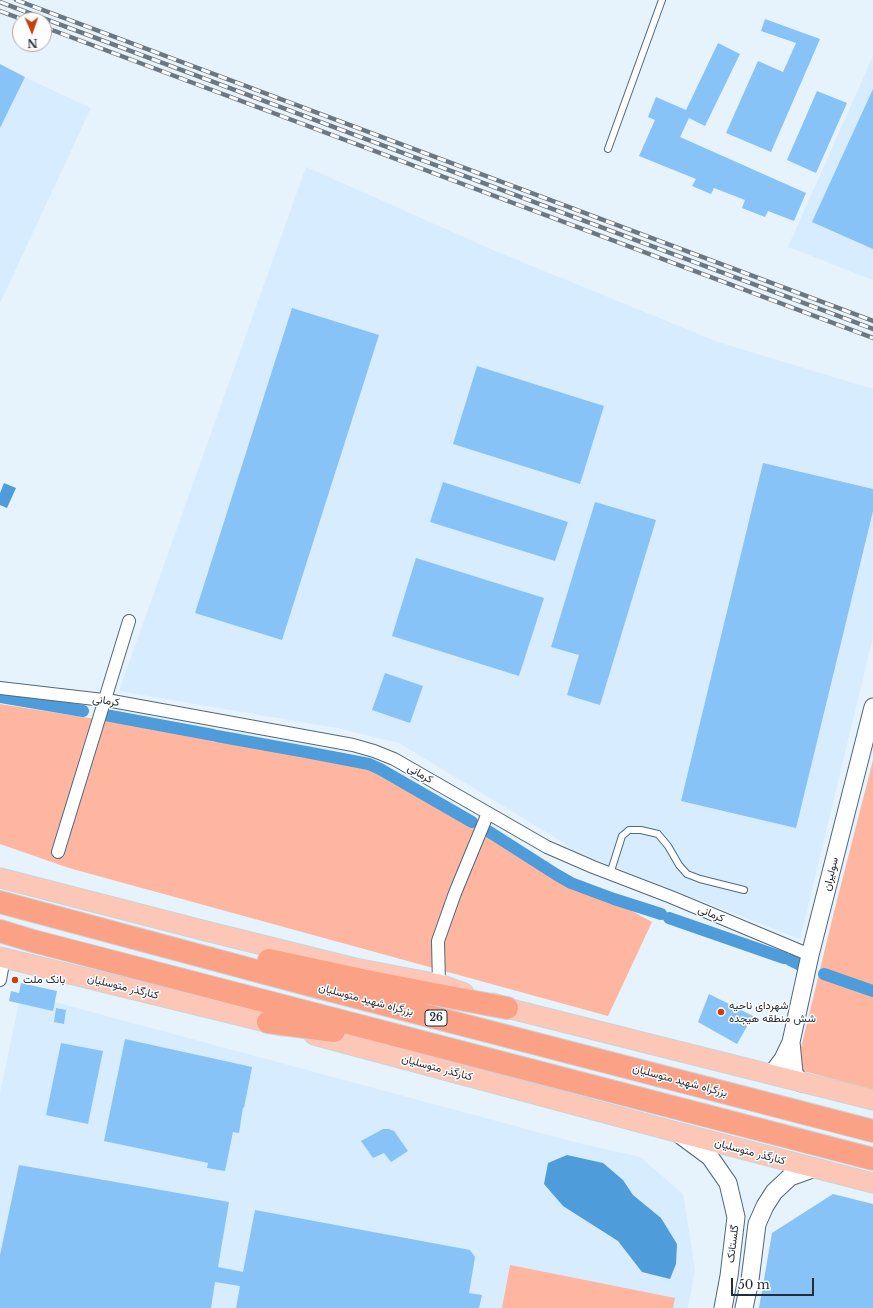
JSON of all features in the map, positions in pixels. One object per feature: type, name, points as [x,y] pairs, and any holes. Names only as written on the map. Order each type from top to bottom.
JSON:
[{"type":"highway","name":"بزرگراه شهید متوسلیان","points":[[0,902],[336,992],[873,1131]]},
{"type":"highway","name":"26","points":[[0,931],[873,1159]]},
{"type":"highway","points":[[153,943],[220,949],[371,982],[507,1008]]},
{"type":"highway","points":[[268,1022],[426,1042]]},
{"type":"main road","name":"سولیران","points":[[791,1042],[810,955],[873,707]]},
{"type":"main road","points":[[0,878],[355,968],[439,984],[507,1008],[873,1100]]},
{"type":"main road","name":"کنارگذر متوسلیان","points":[[2,957],[268,1022],[676,1132],[873,1183]]},
{"type":"main road","points":[[771,1075],[783,1059],[791,1042]]},
{"type":"main road","points":[[791,1042],[794,1073],[802,1083]]},
{"type":"main road","name":"گلستانک","points":[[676,1132],[710,1156],[728,1183],[736,1217],[729,1276],[723,1308]]},
{"type":"main road","name":"گلستانک","points":[[744,1308],[750,1280],[757,1224],[765,1206],[774,1192],[790,1177],[815,1168]]},
{"type":"main road","points":[[729,1276],[750,1280]]},
{"type":"street","points":[[58,852],[129,621]]},
{"type":"street","name":"کرمانی","points":[[0,688],[104,700],[263,728],[367,749],[394,759],[547,847],[810,955]]},
{"type":"street","points":[[439,984],[438,941],[458,886],[488,813]]},
{"type":"street","points":[[0,980],[2,957]]},
{"type":"lane","points":[[608,149],[662,0]]},
{"type":"lane","points":[[610,874],[622,836],[629,830],[641,830],[658,834],[668,846],[678,865],[687,874],[700,879],[744,890]]},
{"type":"shaded area","points":[[873,56],[873,280],[788,247]]},
{"type":"shaded area","points":[[0,66],[91,108],[0,303]]},
{"type":"shaded area","points":[[306,167],[495,251],[718,342],[873,389],[873,637],[800,939],[573,851],[561,841],[399,743],[337,728],[119,691]]},
{"type":"shaded area","points":[[0,704],[96,719],[370,767],[652,922],[608,1016],[69,868],[0,844]]},
{"type":"shaded area","points":[[873,760],[873,1090],[803,1071],[797,1064]]},
{"type":"shaded area","points":[[21,993],[578,1143],[640,1157],[683,1194],[695,1270],[688,1308],[0,1308],[0,1093]]},
{"type":"shaded area","points":[[510,1265],[675,1298],[673,1308],[502,1308]]},
{"type":"water","points":[[4,483],[16,488],[7,508],[0,505],[0,493]]},
{"type":"water","points":[[567,1155],[603,1163],[623,1180],[633,1195],[661,1218],[677,1244],[676,1264],[670,1279],[642,1272],[618,1241],[563,1206],[544,1184],[548,1163]]},
{"type":"building","points":[[765,19],[820,39],[771,152],[726,133],[758,61],[783,72],[796,43],[761,31]]},
{"type":"building","points":[[718,43],[740,54],[705,126],[689,118],[680,137],[806,193],[794,221],[768,211],[765,217],[742,208],[745,200],[714,188],[711,194],[692,186],[696,179],[639,156],[655,120],[648,117],[656,97],[686,110]]},
{"type":"building","points":[[0,64],[25,77],[0,128]]},
{"type":"building","points":[[873,89],[873,249],[812,222]]},
{"type":"building","points":[[817,91],[847,103],[816,173],[787,160]]},
{"type":"building","points":[[292,308],[379,335],[282,640],[195,613]]},
{"type":"building","points":[[477,366],[604,406],[580,484],[453,444]]},
{"type":"building","points":[[763,463],[873,489],[873,511],[796,828],[681,801]]},
{"type":"building","points":[[443,482],[568,522],[555,561],[430,522]]},
{"type":"building","points":[[595,502],[656,520],[600,705],[567,695],[579,655],[551,647]]},
{"type":"building","points":[[416,558],[544,598],[519,676],[392,636]]},
{"type":"building","points":[[385,673],[423,686],[410,723],[372,710]]},
{"type":"building","points":[[21,983],[57,991],[53,1011],[9,1001],[11,991],[19,993]]},
{"type":"building","points":[[709,994],[753,1016],[737,1044],[698,1022]]},
{"type":"building","points":[[56,1008],[66,1010],[64,1024],[54,1022]]},
{"type":"building","points":[[125,1039],[252,1067],[239,1133],[233,1132],[225,1171],[207,1168],[208,1163],[104,1141]]},
{"type":"building","points":[[61,1043],[103,1051],[88,1124],[46,1115]]},
{"type":"building","points":[[383,1129],[394,1131],[408,1151],[391,1162],[384,1153],[373,1158],[361,1141]]},
{"type":"building","points":[[19,1165],[229,1202],[218,1267],[243,1272],[255,1210],[470,1250],[475,1257],[469,1293],[482,1295],[479,1308],[236,1308],[240,1286],[215,1282],[211,1308],[0,1308],[0,1255]]},
{"type":"building","points":[[833,1194],[873,1204],[873,1308],[759,1308],[772,1233]]},
{"type":"waterway","points":[[0,697],[83,711]]},
{"type":"waterway","points":[[100,714],[213,735]]},
{"type":"waterway","points":[[217,736],[369,764],[472,822]]},
{"type":"waterway","points":[[488,831],[571,883],[661,914]]},
{"type":"waterway","points":[[669,918],[784,958]]},
{"type":"waterway","points":[[790,960],[800,965]]},
{"type":"waterway","points":[[824,974],[873,991]]},
{"type":"railway","points":[[16,0],[873,321]]},
{"type":"railway","points":[[0,2],[873,329]]},
{"type":"railway","points":[[0,11],[12,16]]},
{"type":"railway","points":[[52,30],[873,338]]},
{"type":"place","name":"بانک ملت","points":[[15,980]]},
{"type":"place","name":"شهردای ناحیه شش منطقه هیجده","points":[[721,1012]]}]
